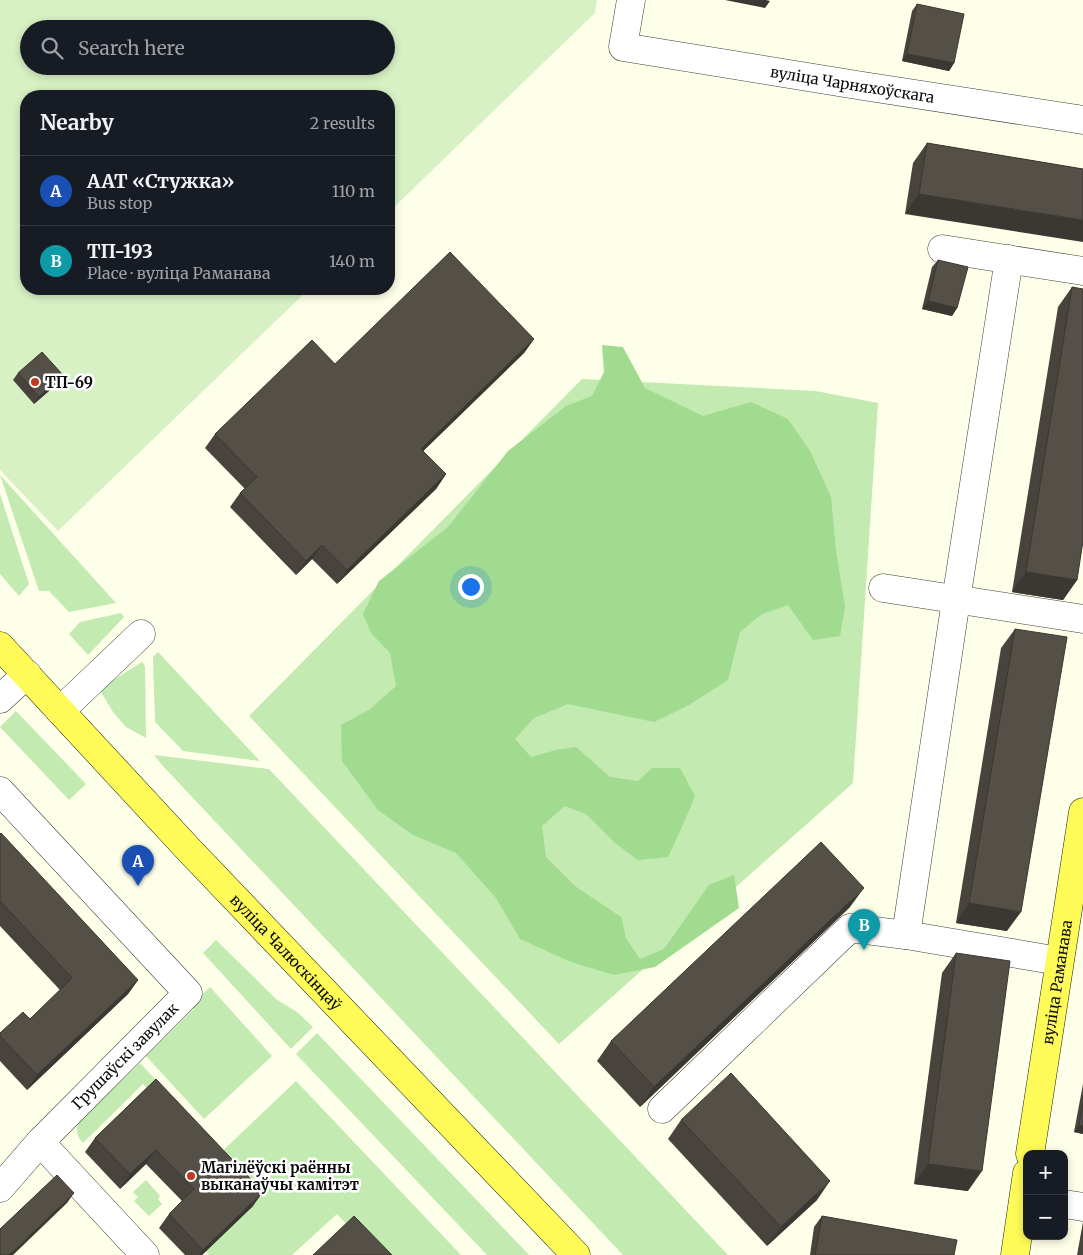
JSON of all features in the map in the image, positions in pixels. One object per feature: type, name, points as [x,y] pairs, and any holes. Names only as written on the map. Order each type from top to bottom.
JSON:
[{"type":"main road","name":"вуліца Чалюскінцаў","points":[[0,646],[190,851],[576,1255]]},
{"type":"main road","name":"вуліца Раманава","points":[[1031,1150],[1059,961],[1076,905],[1083,812]]},
{"type":"main road","points":[[1014,1255],[1025,1195]]},
{"type":"street","name":"вуліца Чарняхоўскага","points":[[631,0],[623,47],[1083,120]]},
{"type":"street","points":[[942,248],[1083,271]]},
{"type":"street","points":[[906,935],[1009,259]]},
{"type":"street","points":[[883,588],[1083,620]]},
{"type":"street","points":[[60,711],[141,634]]},
{"type":"street","points":[[0,699],[27,674]]},
{"type":"street","name":"Грушаўскі завулак","points":[[0,791],[188,993],[40,1142]]},
{"type":"street","points":[[662,1109],[850,928],[906,935],[1059,961]]},
{"type":"street","points":[[0,1188],[40,1142],[145,1255]]},
{"type":"street","points":[[1068,1205],[1083,1207]]},
{"type":"green space","points":[[0,0],[597,0],[595,13],[395,206],[395,90],[20,90],[20,295],[303,295],[58,531],[0,470]]},
{"type":"green space","points":[[602,345],[623,347],[645,388],[703,416],[751,402],[788,419],[810,451],[831,497],[836,550],[845,607],[840,636],[813,640],[788,605],[762,614],[740,632],[728,680],[689,705],[654,722],[568,704],[534,718],[515,739],[531,757],[576,747],[610,777],[638,781],[652,768],[680,768],[695,796],[668,857],[638,860],[615,843],[586,814],[565,806],[542,826],[546,857],[575,886],[621,917],[626,938],[640,959],[664,949],[709,885],[734,875],[739,908],[655,967],[614,975],[571,962],[520,939],[496,898],[456,853],[413,835],[378,810],[342,761],[341,725],[369,710],[396,686],[390,653],[371,633],[363,614],[379,581],[448,527],[508,451],[566,406],[592,396],[604,372]]},
{"type":"green space","points":[[582,379],[816,391],[878,403],[853,783],[559,1044],[249,716]]},
{"type":"green space","points":[[0,475],[116,603],[69,612],[49,591],[39,591]]},
{"type":"green space","points":[[0,494],[29,584],[19,596],[0,574]]},
{"type":"green space","points":[[121,613],[124,617],[88,655],[69,634],[80,622]]},
{"type":"green space","points":[[158,652],[260,761],[183,751],[155,722],[153,657]]},
{"type":"green space","points":[[142,662],[145,666],[146,738],[126,727],[113,712],[99,689]]},
{"type":"green space","points":[[16,711],[86,784],[69,800],[0,727]]},
{"type":"green space","points":[[154,755],[269,769],[728,1255],[623,1255]]},
{"type":"green space","points":[[216,940],[276,999],[297,1012],[313,1027],[291,1049],[203,953]]},
{"type":"green space","points":[[210,987],[272,1056],[204,1119],[146,1056],[194,1009],[191,1005]]},
{"type":"green space","points":[[317,1033],[529,1255],[487,1255],[296,1054]]},
{"type":"green space","points":[[140,1063],[196,1123],[188,1131],[143,1084],[83,1143],[78,1134],[78,1123]]},
{"type":"green space","points":[[296,1081],[461,1255],[375,1255],[337,1214],[292,1255],[209,1255],[206,1251],[211,1162]]},
{"type":"green space","points":[[146,1180],[160,1196],[158,1199],[162,1204],[149,1216],[134,1201],[138,1197],[133,1192]]},
{"type":"building","points":[[917,4],[964,14],[954,63],[907,54]]},
{"type":"building","points":[[927,143],[1083,169],[1083,220],[919,194]]},
{"type":"building","points":[[450,252],[534,339],[421,449],[446,474],[347,570],[322,545],[306,561],[240,493],[257,477],[215,434],[312,340],[335,364]]},
{"type":"building","points":[[938,260],[968,267],[957,308],[928,301]]},
{"type":"building","points":[[1072,287],[1083,289],[1083,541],[1077,580],[1026,572]]},
{"type":"building","name":"ТП-69","points":[[42,352],[63,375],[39,397],[18,373]]},
{"type":"building","points":[[1015,629],[1067,637],[1021,912],[969,903]]},
{"type":"building","points":[[1,833],[138,980],[37,1075],[0,1036],[0,1033],[23,1012],[30,1019],[72,978],[0,901]]},
{"type":"building","points":[[821,842],[864,888],[654,1087],[611,1041]]},
{"type":"building","points":[[956,953],[1010,961],[982,1171],[928,1164]]},
{"type":"building","points":[[731,1073],[830,1181],[781,1227],[681,1120]]},
{"type":"building","name":"Магілёўскі раённы выканаўчы камітэт","points":[[156,1079],[263,1192],[203,1250],[169,1214],[194,1189],[156,1150],[130,1174],[95,1138]]},
{"type":"building","points":[[1083,1103],[1083,1126],[1079,1125]]},
{"type":"building","points":[[57,1175],[74,1193],[9,1255],[0,1255],[0,1229]]},
{"type":"building","points":[[354,1216],[392,1255],[313,1255]]},
{"type":"building","points":[[822,1216],[957,1240],[954,1255],[815,1255]]},
{"type":"place","name":"ТП-69","points":[[35,382]]},
{"type":"place","name":"ААТ «Стужка»","points":[[138,886]]},
{"type":"place","name":"ТП-193","points":[[864,950]]},
{"type":"place","name":"Магілёўскі раённы выканаўчы камітэт","points":[[191,1176]]}]
